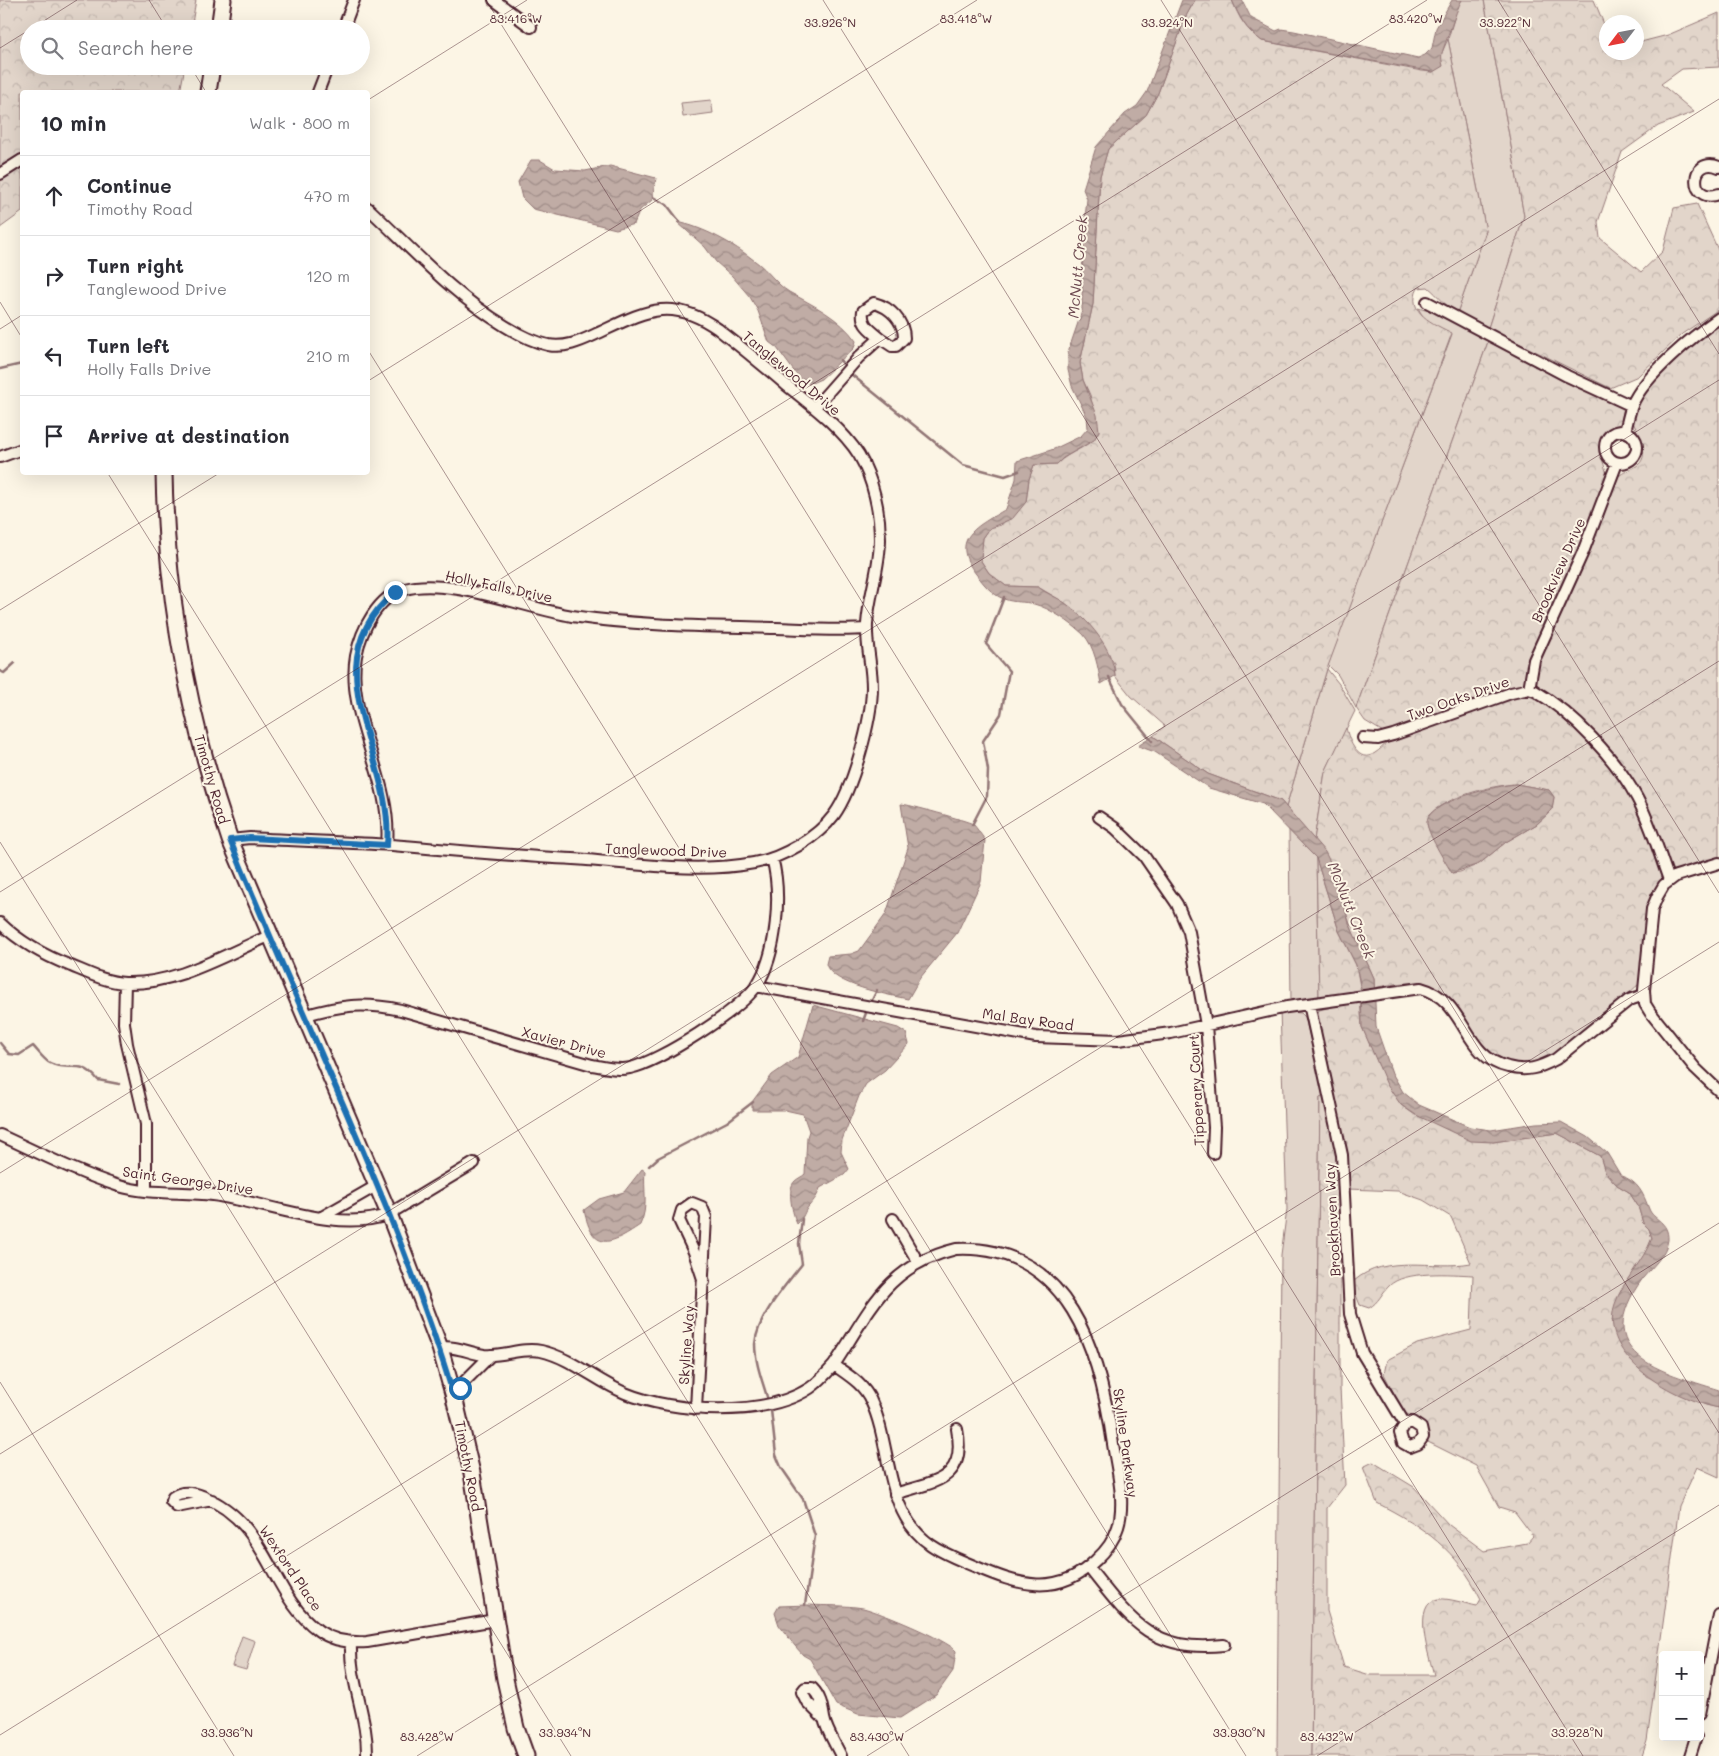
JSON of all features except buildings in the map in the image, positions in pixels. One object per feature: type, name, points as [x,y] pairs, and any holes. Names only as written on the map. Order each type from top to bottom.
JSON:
[{"type":"main road","points":[[220,20],[223,0]]},
{"type":"main road","points":[[208,90],[211,75]]},
{"type":"main road","name":"Timothy Road","points":[[164,475],[169,565],[184,677],[210,776],[230,840],[269,936],[389,1214],[440,1348],[472,1473],[507,1687],[526,1756]]},
{"type":"street","points":[[346,20],[354,0]]},
{"type":"street","points":[[494,0],[531,27]]},
{"type":"street","points":[[319,90],[325,75]]},
{"type":"street","points":[[0,174],[20,161]]},
{"type":"street","points":[[1719,167],[1706,166],[1701,169],[1696,178],[1698,189],[1702,193],[1712,196],[1719,194]]},
{"type":"street","name":"Tanglewood Drive","points":[[230,840],[250,838],[387,845],[681,867],[734,866],[772,858],[807,839],[825,825],[834,815],[847,789],[866,730],[872,701],[872,671],[867,630],[880,543],[875,501],[869,476],[857,453],[815,408],[720,331],[688,312],[663,309],[646,312],[569,345],[544,344],[526,338],[488,316],[456,292],[370,210]]},
{"type":"street","points":[[1427,302],[1566,376],[1632,406]]},
{"type":"street","points":[[874,303],[895,315],[904,330],[904,338],[896,346],[892,346],[880,338],[862,319],[863,311],[874,303]]},
{"type":"street","points":[[1625,432],[1632,406],[1649,379],[1699,332],[1719,318]]},
{"type":"street","points":[[815,408],[859,358],[880,338]]},
{"type":"street","points":[[1625,432],[1635,440],[1636,452],[1630,460],[1617,463],[1608,457],[1606,443],[1612,434],[1625,432]]},
{"type":"street","points":[[0,457],[20,449]]},
{"type":"street","name":"Brookview Drive","points":[[1530,689],[1534,660],[1583,552],[1617,463]]},
{"type":"street","name":"Holly Falls Drive","points":[[387,845],[388,812],[359,706],[354,673],[359,644],[366,627],[378,609],[395,592],[415,587],[443,588],[573,616],[642,623],[806,630],[867,630]]},
{"type":"street","name":"Two Oaks Drive","points":[[1363,738],[1378,739],[1393,736],[1511,693],[1530,689],[1540,694],[1573,720],[1608,757],[1628,782],[1649,824],[1669,880]]},
{"type":"street","name":"Tipperary Court","points":[[1099,817],[1115,828],[1144,856],[1177,904],[1189,932],[1206,1025],[1214,1128],[1213,1153]]},
{"type":"street","name":"Xavier Drive","points":[[304,1016],[352,1004],[386,1007],[592,1065],[627,1069],[653,1059],[678,1045],[728,1012],[756,986],[769,954],[777,905],[778,884],[772,858]]},
{"type":"street","points":[[1719,863],[1686,872],[1669,880],[1660,890],[1652,909],[1644,995],[1650,1012],[1695,1068],[1719,1091]]},
{"type":"street","points":[[0,923],[24,943],[54,960],[91,975],[125,983],[158,980],[176,975],[269,936]]},
{"type":"street","points":[[125,983],[124,1023],[127,1044],[146,1124],[146,1190]]},
{"type":"street","name":"Mal Bay Road","points":[[756,986],[1036,1037],[1118,1040],[1172,1033],[1261,1011],[1421,988],[1432,991],[1454,1009],[1480,1053],[1486,1058],[1503,1066],[1526,1070],[1542,1067],[1556,1059],[1629,1000],[1644,995]]},
{"type":"street","name":"Brookhaven Way","points":[[1309,1004],[1342,1155],[1350,1314],[1362,1353],[1405,1424]]},
{"type":"street","name":"Saint George Drive","points":[[0,1135],[100,1180],[123,1187],[243,1200],[334,1220],[374,1218],[389,1214]]},
{"type":"street","points":[[389,1214],[474,1163]]},
{"type":"street","points":[[320,1218],[376,1186]]},
{"type":"street","name":"Skyline Way","points":[[696,1409],[704,1282],[706,1217],[702,1207],[692,1203],[682,1210],[679,1220],[698,1261],[704,1282]]},
{"type":"street","points":[[893,1219],[918,1262]]},
{"type":"street","name":"Skyline Parkway","points":[[440,1348],[451,1347],[491,1355],[514,1350],[540,1351],[558,1356],[625,1393],[649,1402],[696,1409],[727,1408],[780,1402],[809,1389],[834,1365],[887,1285],[908,1267],[944,1252],[968,1249],[1003,1253],[1016,1258],[1036,1270],[1055,1287],[1085,1333],[1102,1377],[1121,1501],[1118,1528],[1111,1542],[1089,1568],[1064,1580],[1038,1586],[1000,1577],[930,1544],[920,1536],[904,1515],[896,1494],[871,1401],[858,1382],[834,1365]]},
{"type":"street","points":[[453,1393],[491,1355]]},
{"type":"street","points":[[896,1494],[938,1480],[951,1472],[960,1453],[957,1429]]},
{"type":"street","name":"Wexford Place","points":[[212,1500],[230,1510],[246,1526],[305,1618],[324,1634],[351,1642],[366,1642],[495,1620]]},
{"type":"street","points":[[1089,1568],[1121,1609],[1147,1631],[1188,1647],[1224,1645]]},
{"type":"street","points":[[1703,1696],[1719,1615]]},
{"type":"street","points":[[351,1642],[352,1668],[363,1717],[367,1756]]},
{"type":"street","points":[[824,1718],[841,1756]]},
{"type":"street","points":[[1690,1756],[1695,1741]]},
{"type":"green space","points":[[0,0],[196,0],[193,20],[20,20],[20,75],[183,75],[180,90],[20,90],[20,213],[0,228]]},
{"type":"green space","points":[[1195,0],[1232,0],[1243,23],[1262,41],[1422,71],[1433,72],[1448,39],[1486,231],[1457,313],[1428,287],[1418,288],[1415,296],[1415,304],[1423,316],[1437,326],[1452,333],[1327,669],[1286,807],[1281,801],[1208,774],[1153,736],[1165,726],[1131,696],[1115,676],[1114,663],[1080,616],[1065,603],[1038,587],[1006,586],[989,573],[981,561],[983,538],[990,528],[1001,525],[1026,502],[1029,479],[1034,465],[1057,464],[1068,455],[1085,446],[1099,431],[1090,395],[1083,380],[1080,363],[1093,304],[1100,176],[1108,149],[1146,115],[1158,93],[1186,16]]},
{"type":"green space","points":[[1462,0],[1484,0],[1524,216],[1488,328],[1457,313],[1486,231],[1448,39],[1458,5]]},
{"type":"green space","points":[[1484,0],[1594,0],[1600,15],[1599,60],[1644,60],[1644,41],[1668,35],[1719,13],[1719,67],[1682,69],[1661,84],[1694,112],[1658,126],[1622,152],[1598,222],[1600,238],[1641,272],[1663,251],[1674,208],[1697,204],[1719,252],[1719,309],[1682,334],[1638,376],[1610,388],[1488,328],[1524,216]]},
{"type":"green space","points":[[711,100],[713,113],[683,117],[681,103]]},
{"type":"green space","points":[[1418,308],[1440,314],[1489,339],[1356,708],[1338,675],[1328,665],[1452,334],[1425,320]]},
{"type":"green space","points":[[1719,321],[1719,858],[1677,872],[1671,869],[1643,802],[1537,684],[1537,673],[1546,642],[1584,563],[1615,480],[1640,463],[1643,457],[1643,445],[1632,420],[1641,396],[1674,358]]},
{"type":"green space","points":[[1489,339],[1624,406],[1621,423],[1606,434],[1600,444],[1601,457],[1607,474],[1582,545],[1526,665],[1527,683],[1523,687],[1385,733],[1365,721],[1356,708]]},
{"type":"green space","points":[[1327,669],[1339,684],[1355,711],[1325,772],[1314,840],[1286,807]]},
{"type":"green space","points":[[1528,693],[1542,699],[1597,752],[1624,786],[1644,824],[1662,871],[1643,977],[1639,984],[1593,1026],[1556,1055],[1542,1063],[1531,1065],[1509,1064],[1496,1059],[1478,1040],[1454,1004],[1436,989],[1410,983],[1374,988],[1374,978],[1351,928],[1332,868],[1314,840],[1325,772],[1346,728],[1349,739],[1359,754],[1369,756],[1377,752],[1388,742],[1516,695]],"holes":[[[1516,784],[1549,790],[1554,797],[1552,810],[1537,824],[1506,842],[1479,864],[1460,872],[1452,873],[1427,824],[1429,815],[1436,809],[1470,793],[1495,787]]]},
{"type":"green space","points":[[1289,830],[1316,858],[1319,997],[1291,1001]]},
{"type":"green space","points":[[1316,858],[1339,931],[1356,965],[1361,992],[1319,997]]},
{"type":"green space","points":[[1360,1000],[1362,1027],[1374,1053],[1401,1105],[1415,1115],[1493,1142],[1557,1133],[1600,1156],[1605,1172],[1617,1185],[1629,1192],[1638,1206],[1643,1223],[1649,1229],[1652,1238],[1646,1254],[1623,1288],[1612,1320],[1646,1376],[1706,1405],[1719,1408],[1719,1477],[1697,1467],[1679,1506],[1647,1741],[1642,1756],[1311,1756],[1320,1098],[1324,1096],[1338,1154],[1340,1388],[1345,1485],[1327,1508],[1327,1611],[1344,1667],[1370,1675],[1434,1675],[1424,1632],[1425,1610],[1430,1602],[1439,1599],[1453,1600],[1477,1606],[1481,1599],[1472,1582],[1450,1553],[1410,1521],[1377,1503],[1363,1467],[1373,1462],[1414,1487],[1449,1525],[1484,1551],[1527,1543],[1533,1536],[1515,1512],[1499,1507],[1476,1466],[1426,1441],[1425,1430],[1421,1422],[1404,1413],[1384,1374],[1387,1360],[1417,1344],[1471,1330],[1473,1275],[1429,1274],[1406,1277],[1389,1286],[1369,1308],[1360,1305],[1354,1290],[1354,1281],[1367,1272],[1380,1267],[1410,1264],[1456,1265],[1471,1263],[1451,1217],[1423,1200],[1398,1191],[1348,1189],[1316,1019],[1319,1010]]},
{"type":"green space","points":[[1280,1011],[1301,1013],[1305,1017],[1324,1096],[1320,1098],[1311,1756],[1277,1756],[1281,1255],[1287,1209]]},
{"type":"green space","points":[[242,1636],[255,1641],[246,1670],[232,1666]]},
{"type":"water","points":[[1182,0],[1195,0],[1186,16],[1158,93],[1146,115],[1108,149],[1100,176],[1093,304],[1080,363],[1083,380],[1097,415],[1099,431],[1094,440],[1063,458],[1057,464],[1034,465],[1029,479],[1026,502],[1013,518],[990,528],[983,538],[981,561],[989,573],[1006,586],[1038,587],[1074,610],[1098,635],[1110,655],[1115,676],[1101,684],[1093,651],[1083,634],[1047,609],[1030,603],[1008,600],[992,592],[968,562],[965,551],[966,542],[970,534],[977,528],[1006,509],[1016,479],[1017,461],[1054,449],[1081,436],[1088,428],[1087,417],[1072,386],[1068,370],[1068,352],[1082,311],[1083,237],[1087,199],[1083,189],[1096,147],[1125,114],[1137,106],[1147,92]]},
{"type":"water","points":[[1232,0],[1242,0],[1251,18],[1276,31],[1281,29],[1294,31],[1418,58],[1425,55],[1432,48],[1436,28],[1452,0],[1462,0],[1442,53],[1443,66],[1433,72],[1262,41],[1244,23]]},
{"type":"water","points":[[531,160],[540,160],[555,169],[585,171],[610,166],[656,178],[652,200],[640,210],[634,224],[616,229],[533,209],[522,198],[518,182]]},
{"type":"water","points":[[677,222],[708,232],[747,255],[784,289],[826,313],[842,325],[856,341],[854,348],[821,379],[809,384],[799,378],[777,348],[769,342],[758,311],[750,297],[732,276],[716,262],[705,247]]},
{"type":"water","points":[[1153,736],[1208,774],[1281,801],[1325,852],[1334,870],[1349,923],[1374,978],[1376,1027],[1392,1073],[1403,1092],[1419,1105],[1470,1127],[1491,1130],[1536,1123],[1561,1122],[1588,1137],[1607,1153],[1621,1176],[1636,1184],[1651,1213],[1666,1229],[1668,1240],[1662,1256],[1643,1278],[1628,1304],[1623,1325],[1627,1342],[1638,1356],[1654,1367],[1719,1390],[1719,1408],[1682,1396],[1662,1386],[1629,1359],[1618,1342],[1613,1324],[1615,1304],[1652,1238],[1649,1229],[1643,1223],[1638,1206],[1629,1192],[1617,1185],[1605,1172],[1600,1156],[1557,1133],[1493,1142],[1471,1141],[1416,1115],[1401,1105],[1387,1085],[1362,1027],[1361,988],[1356,965],[1339,931],[1316,858],[1263,804],[1209,788],[1155,752],[1138,746]]},
{"type":"water","points":[[1516,784],[1549,790],[1554,797],[1552,810],[1537,824],[1506,842],[1479,864],[1452,873],[1430,832],[1427,821],[1431,814],[1439,807],[1466,795],[1495,787]]},
{"type":"water","points":[[901,804],[973,824],[985,840],[981,882],[957,933],[920,978],[908,999],[875,992],[849,983],[838,978],[830,971],[826,964],[828,956],[851,954],[859,951],[886,914],[908,848]]},
{"type":"water","points":[[813,1005],[898,1028],[906,1033],[909,1044],[885,1070],[866,1084],[859,1096],[842,1140],[841,1152],[849,1169],[844,1175],[820,1188],[816,1198],[797,1224],[792,1209],[791,1190],[796,1180],[805,1174],[809,1131],[803,1114],[785,1110],[752,1110],[752,1102],[772,1075],[798,1057]]},
{"type":"water","points":[[642,1169],[645,1171],[645,1205],[640,1225],[611,1241],[598,1239],[592,1233],[584,1210],[599,1199],[624,1192]]},
{"type":"water","points":[[808,1605],[863,1608],[912,1626],[940,1640],[956,1651],[953,1671],[936,1695],[900,1718],[858,1714],[836,1705],[810,1659],[803,1655],[779,1625],[775,1613],[779,1606]]},
{"type":"waterway","points":[[653,197],[667,205],[680,222]]},
{"type":"waterway","points":[[840,360],[843,364]]},
{"type":"waterway","points":[[0,369],[20,364]]},
{"type":"waterway","points":[[852,375],[963,465],[1005,476],[1019,471]]},
{"type":"waterway","points":[[972,825],[987,796],[988,770],[983,741],[1001,714],[1009,671],[986,644],[1004,597]]},
{"type":"waterway","points":[[0,671],[4,673],[15,663]]},
{"type":"waterway","name":"McNutt Creek","points":[[1109,677],[1122,704],[1152,741]]},
{"type":"waterway","points":[[872,1000],[877,990]]},
{"type":"waterway","points":[[863,1021],[866,1013]]},
{"type":"waterway","points":[[0,1043],[9,1054],[19,1055],[33,1046],[50,1063],[63,1067],[80,1067],[92,1073],[98,1080],[119,1084]]},
{"type":"waterway","points":[[649,1166],[658,1158],[727,1122],[753,1102]]},
{"type":"waterway","points":[[767,1397],[759,1371],[755,1344],[761,1323],[767,1312],[802,1264],[799,1244],[802,1219]]},
{"type":"waterway","points":[[771,1410],[776,1455],[781,1467],[803,1499],[815,1536],[805,1605]]},
{"type":"route","points":[[395,592],[378,609],[366,627],[359,644],[354,673],[359,706],[388,812],[387,845],[250,838],[230,840],[269,936],[389,1214],[425,1306],[453,1393],[460,1388]]}]
